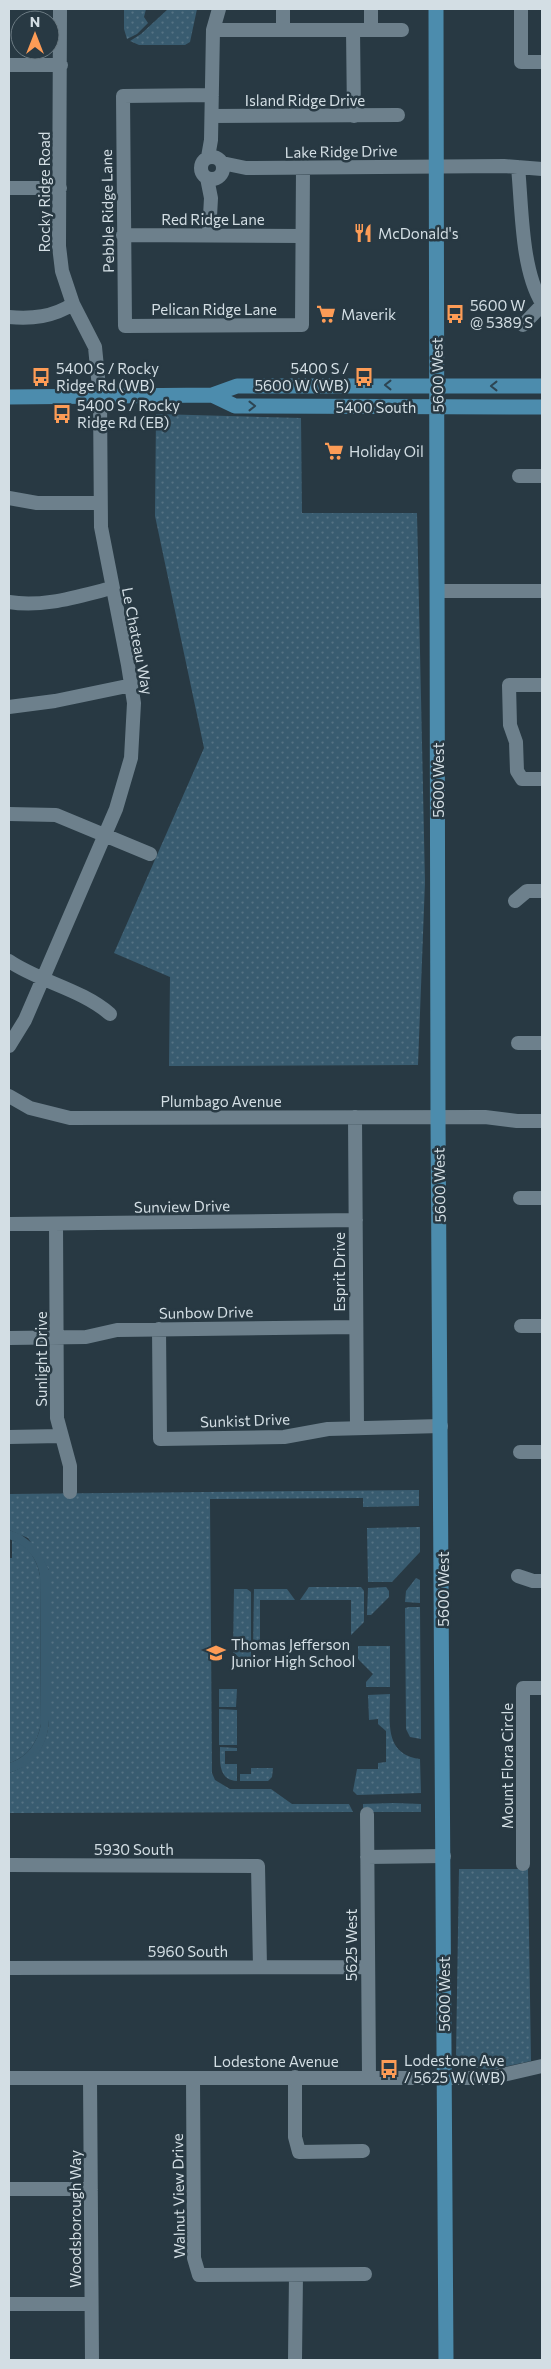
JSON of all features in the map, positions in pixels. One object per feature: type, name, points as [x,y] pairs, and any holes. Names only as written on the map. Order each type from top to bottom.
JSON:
[{"type":"main road","name":"5600 West","points":[[436,9],[438,1118],[446,2360]]},
{"type":"main road","name":"5400 South","points":[[9,397],[212,396],[237,386],[542,386]]},
{"type":"main road","name":"5400 South","points":[[212,396],[234,406],[542,407]]},
{"type":"street","name":"Rocky Ridge Road","points":[[60,9],[59,246],[62,271],[73,304],[95,347],[100,398]]},
{"type":"street","points":[[210,235],[210,198],[215,168],[212,140],[213,30],[218,9]]},
{"type":"street","points":[[283,9],[283,30]]},
{"type":"street","points":[[371,9],[371,30]]},
{"type":"street","points":[[521,9],[521,62],[542,62]]},
{"type":"street","points":[[213,30],[402,30]]},
{"type":"street","points":[[353,30],[354,116]]},
{"type":"street","points":[[9,65],[61,65]]},
{"type":"street","name":"Pebble Ridge Lane","points":[[125,326],[123,96],[212,95]]},
{"type":"street","name":"Island Ridge Drive","points":[[212,116],[398,115]]},
{"type":"street","name":"Lake Ridge Drive","points":[[215,168],[436,166],[542,169]]},
{"type":"street","points":[[518,167],[529,270],[535,292],[542,304],[523,326]]},
{"type":"street","points":[[302,236],[303,168]]},
{"type":"street","points":[[9,188],[60,188]]},
{"type":"street","name":"Red Ridge Lane","points":[[123,235],[302,236]]},
{"type":"street","name":"Pelican Ridge Lane","points":[[125,326],[302,325],[302,236]]},
{"type":"street","points":[[9,318],[46,317],[61,312],[73,304]]},
{"type":"street","name":"Le Chateau Way","points":[[9,1046],[25,1020],[105,835],[122,792],[131,758],[134,720],[132,685],[103,546],[100,503],[100,398]]},
{"type":"street","points":[[519,476],[542,476]]},
{"type":"street","points":[[9,498],[37,503],[100,503]]},
{"type":"street","points":[[9,602],[34,604],[112,588]]},
{"type":"street","points":[[437,591],[542,591]]},
{"type":"street","points":[[9,707],[55,701],[132,685]]},
{"type":"street","points":[[542,685],[509,685],[510,725],[516,742],[517,771],[522,779],[542,779]]},
{"type":"street","points":[[9,814],[56,816],[150,854]]},
{"type":"street","points":[[515,901],[528,891],[542,891]]},
{"type":"street","points":[[9,960],[43,979],[96,1002],[110,1014]]},
{"type":"street","points":[[518,1043],[542,1043]]},
{"type":"street","name":"Plumbago Avenue","points":[[9,1096],[30,1108],[70,1118],[486,1117],[517,1121],[542,1121]]},
{"type":"street","name":"Esprit Drive","points":[[355,1117],[357,1427]]},
{"type":"street","points":[[520,1198],[542,1198]]},
{"type":"street","name":"Sunview Drive","points":[[9,1224],[356,1220]]},
{"type":"street","name":"Sunlight Drive","points":[[56,1224],[57,1418],[60,1436],[70,1466],[70,1492]]},
{"type":"street","name":"Sunbow Drive","points":[[9,1338],[86,1337],[116,1330],[356,1326]]},
{"type":"street","points":[[521,1326],[542,1326]]},
{"type":"street","name":"Sunkist Drive","points":[[159,1329],[160,1439],[284,1437],[328,1428],[441,1426]]},
{"type":"street","points":[[9,1438],[60,1436]]},
{"type":"street","points":[[520,1452],[542,1452]]},
{"type":"street","points":[[518,1576],[542,1581]]},
{"type":"street","name":"Mount Flora Circle","points":[[523,1864],[522,1688],[542,1688]]},
{"type":"street","name":"5625 West","points":[[367,1814],[368,2077]]},
{"type":"street","points":[[367,1857],[444,1856]]},
{"type":"street","name":"5930 South","points":[[9,1865],[258,1866],[260,1968]]},
{"type":"street","name":"5960 South","points":[[9,1968],[367,1967]]},
{"type":"street","name":"Lodestone Avenue","points":[[9,2078],[445,2076],[489,2078],[542,2066]]},
{"type":"street","points":[[295,2077],[296,2137],[299,2152],[363,2151]]},
{"type":"street","name":"Woodsborough Way","points":[[90,2078],[92,2360]]},
{"type":"street","name":"Walnut View Drive","points":[[193,2078],[194,2258],[199,2276],[296,2275]]},
{"type":"street","points":[[9,2189],[91,2189]]},
{"type":"street","points":[[295,2360],[296,2275],[364,2274]]},
{"type":"street","points":[[9,2304],[92,2304]]},
{"type":"shaded area","points":[[124,9],[146,9],[144,17],[148,23],[137,34],[127,39],[124,29]]},
{"type":"shaded area","points":[[168,9],[197,9],[190,42],[185,45],[139,45],[130,41],[141,34]]},
{"type":"shaded area","points":[[156,414],[301,418],[302,513],[417,513],[425,882],[418,1065],[169,1066],[170,977],[114,953],[204,748],[155,516]]},
{"type":"shaded area","points":[[419,1490],[419,1506],[363,1507],[363,1498],[210,1499],[212,1773],[215,1780],[230,1789],[271,1789],[292,1804],[349,1804],[353,1812],[9,1813],[9,1773],[25,1765],[38,1753],[46,1738],[48,1729],[49,1570],[28,1538],[9,1530],[9,1494]]},
{"type":"shaded area","points":[[420,1527],[420,1552],[392,1582],[368,1582],[367,1528]]},
{"type":"shaded area","points":[[9,1530],[20,1534],[36,1546],[49,1570],[49,1720],[46,1738],[38,1754],[26,1765],[9,1773],[9,1763],[21,1757],[31,1748],[41,1724],[39,1569],[25,1548],[9,1539]]},
{"type":"shaded area","points":[[12,1540],[23,1545],[31,1554],[37,1564],[40,1576],[41,1724],[31,1748],[21,1757],[9,1763],[9,1558],[12,1558]]},
{"type":"shaded area","points":[[416,1578],[420,1580],[420,1603],[405,1602],[406,1591]]},
{"type":"shaded area","points":[[309,1587],[361,1587],[364,1591],[364,1622],[351,1635],[351,1600],[300,1600]]},
{"type":"shaded area","points":[[386,1587],[389,1591],[389,1597],[371,1615],[367,1615],[368,1588]]},
{"type":"shaded area","points":[[234,1589],[247,1589],[251,1592],[251,1669],[233,1652]]},
{"type":"shaded area","points":[[254,1589],[287,1589],[295,1600],[260,1600],[260,1645],[253,1652]]},
{"type":"shaded area","points":[[420,1607],[421,1739],[410,1737],[406,1729],[405,1608]]},
{"type":"shaded area","points":[[358,1646],[390,1646],[390,1687],[366,1687],[366,1682],[373,1674],[358,1659]]},
{"type":"shaded area","points":[[219,1689],[237,1689],[236,1707],[219,1707]]},
{"type":"shaded area","points":[[390,1694],[390,1726],[392,1736],[400,1751],[408,1756],[420,1759],[421,1793],[357,1795],[353,1791],[357,1769],[378,1769],[378,1763],[386,1762],[386,1731],[378,1724],[378,1719],[369,1720],[368,1695]]},
{"type":"shaded area","points":[[219,1709],[237,1710],[237,1745],[219,1745]]},
{"type":"shaded area","points":[[220,1747],[237,1748],[237,1751],[225,1751],[225,1764],[237,1764],[237,1781],[231,1780],[223,1774],[220,1764]]},
{"type":"shaded area","points":[[251,1768],[273,1768],[272,1777],[268,1781],[240,1781],[240,1774],[251,1774]]},
{"type":"shaded area","points":[[363,1804],[421,1804],[421,1812],[363,1812]]},
{"type":"shaded area","points":[[459,1869],[528,1869],[531,2061],[489,2070],[466,2066],[456,2055]]},
{"type":"place","name":"McDonald's","points":[[363,233]]},
{"type":"place","name":"Maverik","points":[[326,314]]},
{"type":"place","name":"5600 W @ 5389 S","points":[[455,314]]},
{"type":"place","name":"5400 S / Rocky Ridge Rd (WB)","points":[[41,377]]},
{"type":"place","name":"5400 S / 5600 W (WB)","points":[[364,377]]},
{"type":"place","name":"5400 S / Rocky Ridge Rd (EB)","points":[[62,414]]},
{"type":"place","name":"Holiday Oil","points":[[334,451]]},
{"type":"place","name":"Thomas Jefferson Junior High School","points":[[216,1653]]},
{"type":"place","name":"Lodestone Ave / 5625 W (WB)","points":[[389,2069]]}]
